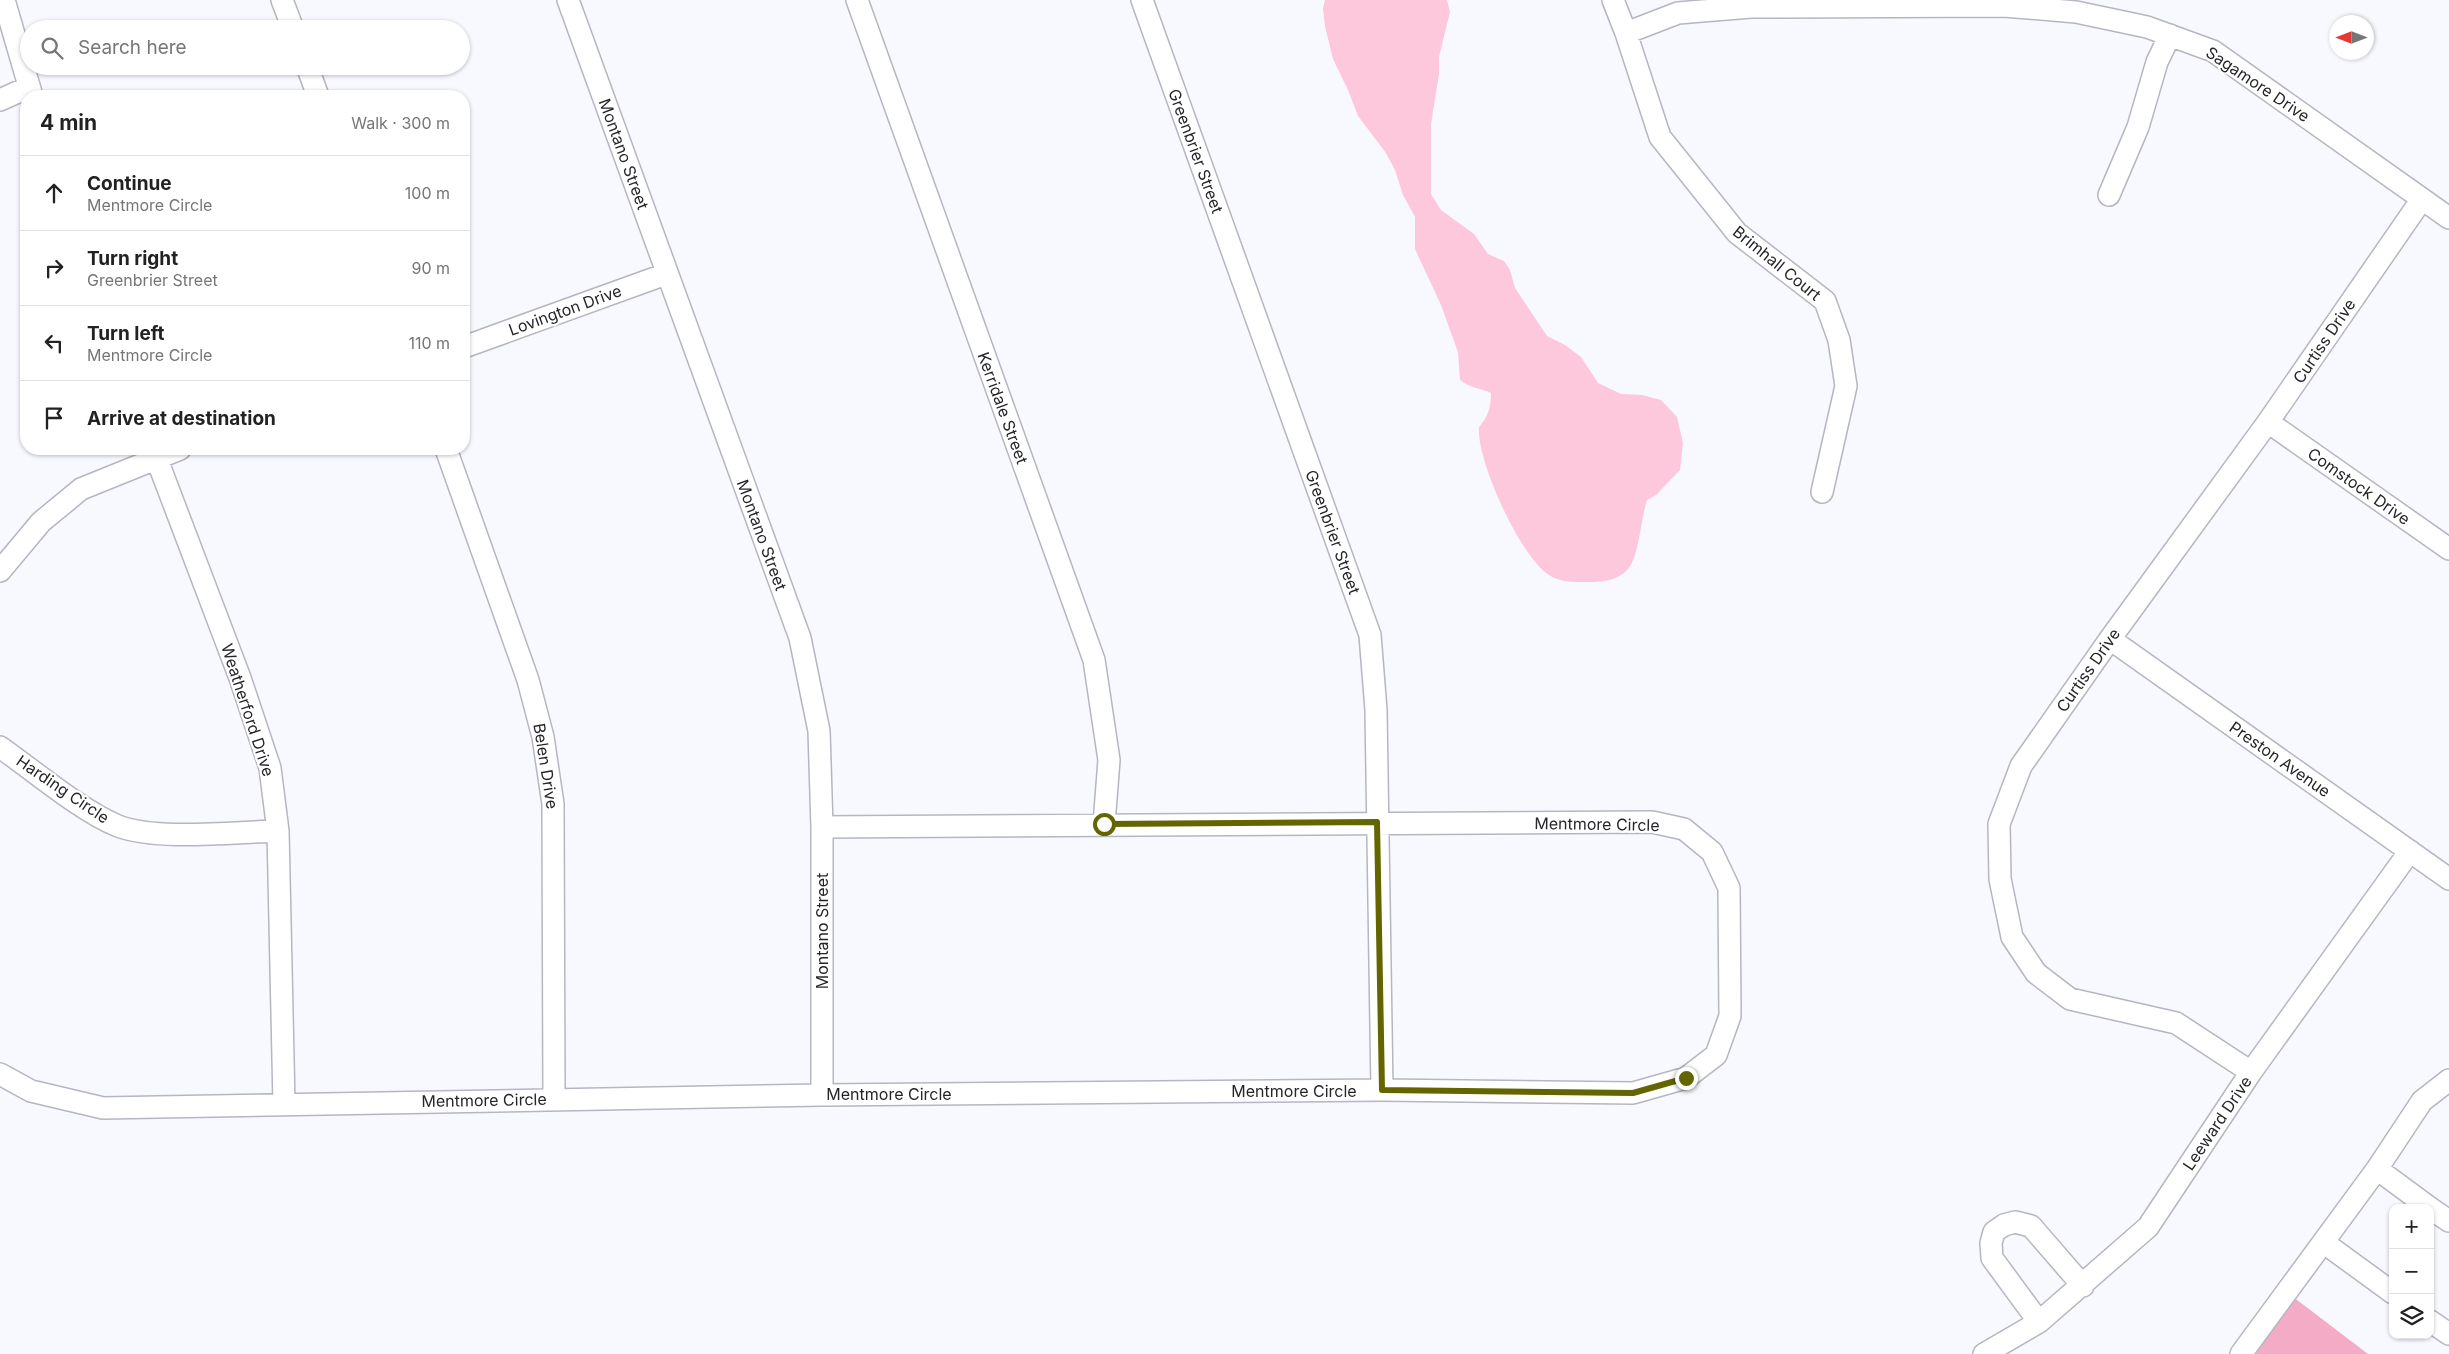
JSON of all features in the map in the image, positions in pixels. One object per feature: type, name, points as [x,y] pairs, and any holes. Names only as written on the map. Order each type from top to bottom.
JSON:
[{"type":"street","points":[[4,0],[20,55]]},
{"type":"street","points":[[282,0],[290,20]]},
{"type":"street","name":"Montano Street","points":[[568,0],[666,274],[800,638],[819,731],[822,826],[822,1095]]},
{"type":"street","name":"Kerridale Street","points":[[857,0],[1094,660],[1109,760],[1104,824]]},
{"type":"street","name":"Greenbrier Street","points":[[1142,0],[1370,636],[1376,710],[1382,1090]]},
{"type":"street","name":"Brimhall Court","points":[[1612,0],[1626,33],[1660,137],[1737,233],[1825,301],[1839,340],[1846,386],[1822,492]]},
{"type":"street","name":"Sagamore Drive","points":[[1626,33],[1678,13],[1751,7],[2004,3],[2076,12],[2147,27],[2214,51],[2449,218]]},
{"type":"street","points":[[2109,195],[2138,127],[2157,62],[2170,36]]},
{"type":"street","points":[[26,75],[30,90]]},
{"type":"street","points":[[310,75],[316,90]]},
{"type":"street","points":[[0,100],[20,95]]},
{"type":"street","name":"Curtiss Drive","points":[[2252,1072],[2176,1023],[2070,999],[2036,973],[2012,937],[2000,879],[1999,824],[2021,766],[2110,638],[2268,422],[2422,199]]},
{"type":"street","name":"Lovington Drive","points":[[470,345],[666,274]]},
{"type":"street","name":"Comstock Drive","points":[[2268,422],[2449,550]]},
{"type":"street","points":[[0,571],[41,522],[81,489],[150,455]]},
{"type":"street","name":"Weatherford Drive","points":[[155,455],[240,678],[267,759],[278,831],[284,1104]]},
{"type":"street","name":"Belen Drive","points":[[448,455],[528,680],[543,737],[554,804],[554,1098]]},
{"type":"street","name":"Preston Avenue","points":[[2110,638],[2449,879]]},
{"type":"street","name":"Harding Circle","points":[[0,747],[82,805],[118,826],[160,834],[278,831]]},
{"type":"street","name":"Mentmore Circle","points":[[0,1074],[31,1091],[102,1108],[554,1098],[822,1095],[1382,1090],[1633,1093],[1686,1078],[1716,1055],[1730,1016],[1729,888],[1712,852],[1684,829],[1652,822],[822,826]]},
{"type":"street","name":"Leeward Drive","points":[[1984,1354],[2039,1322],[2083,1286],[2148,1226],[2252,1072],[2410,851]]},
{"type":"street","points":[[2241,1354],[2377,1169],[2422,1101],[2449,1080]]},
{"type":"street","points":[[2377,1169],[2425,1204]]},
{"type":"street","points":[[2434,1211],[2449,1222]]},
{"type":"street","points":[[2039,1322],[1992,1258],[1991,1243],[1994,1232],[2004,1225],[2015,1222],[2030,1226],[2083,1286]]},
{"type":"street","points":[[2323,1242],[2389,1290]]},
{"type":"street","points":[[2434,1324],[2449,1334]]},
{"type":"shaded area","points":[[1325,0],[1447,0],[1450,12],[1439,57],[1439,74],[1431,124],[1431,194],[1441,210],[1474,234],[1488,254],[1504,261],[1510,270],[1515,288],[1547,336],[1565,345],[1581,357],[1598,383],[1621,394],[1642,395],[1661,400],[1677,417],[1683,443],[1680,470],[1656,495],[1647,500],[1635,555],[1628,569],[1620,576],[1610,580],[1595,582],[1569,582],[1554,578],[1538,565],[1526,549],[1502,507],[1492,484],[1480,442],[1479,427],[1488,412],[1491,393],[1460,380],[1458,352],[1441,305],[1415,249],[1415,217],[1403,195],[1395,170],[1386,153],[1358,116],[1333,59],[1325,26],[1323,8]]},
{"type":"shaded area","points":[[2284,1290],[2368,1354],[2237,1354]]},
{"type":"route","points":[[1104,824],[1377,822],[1382,1090],[1633,1093],[1686,1078]]}]
